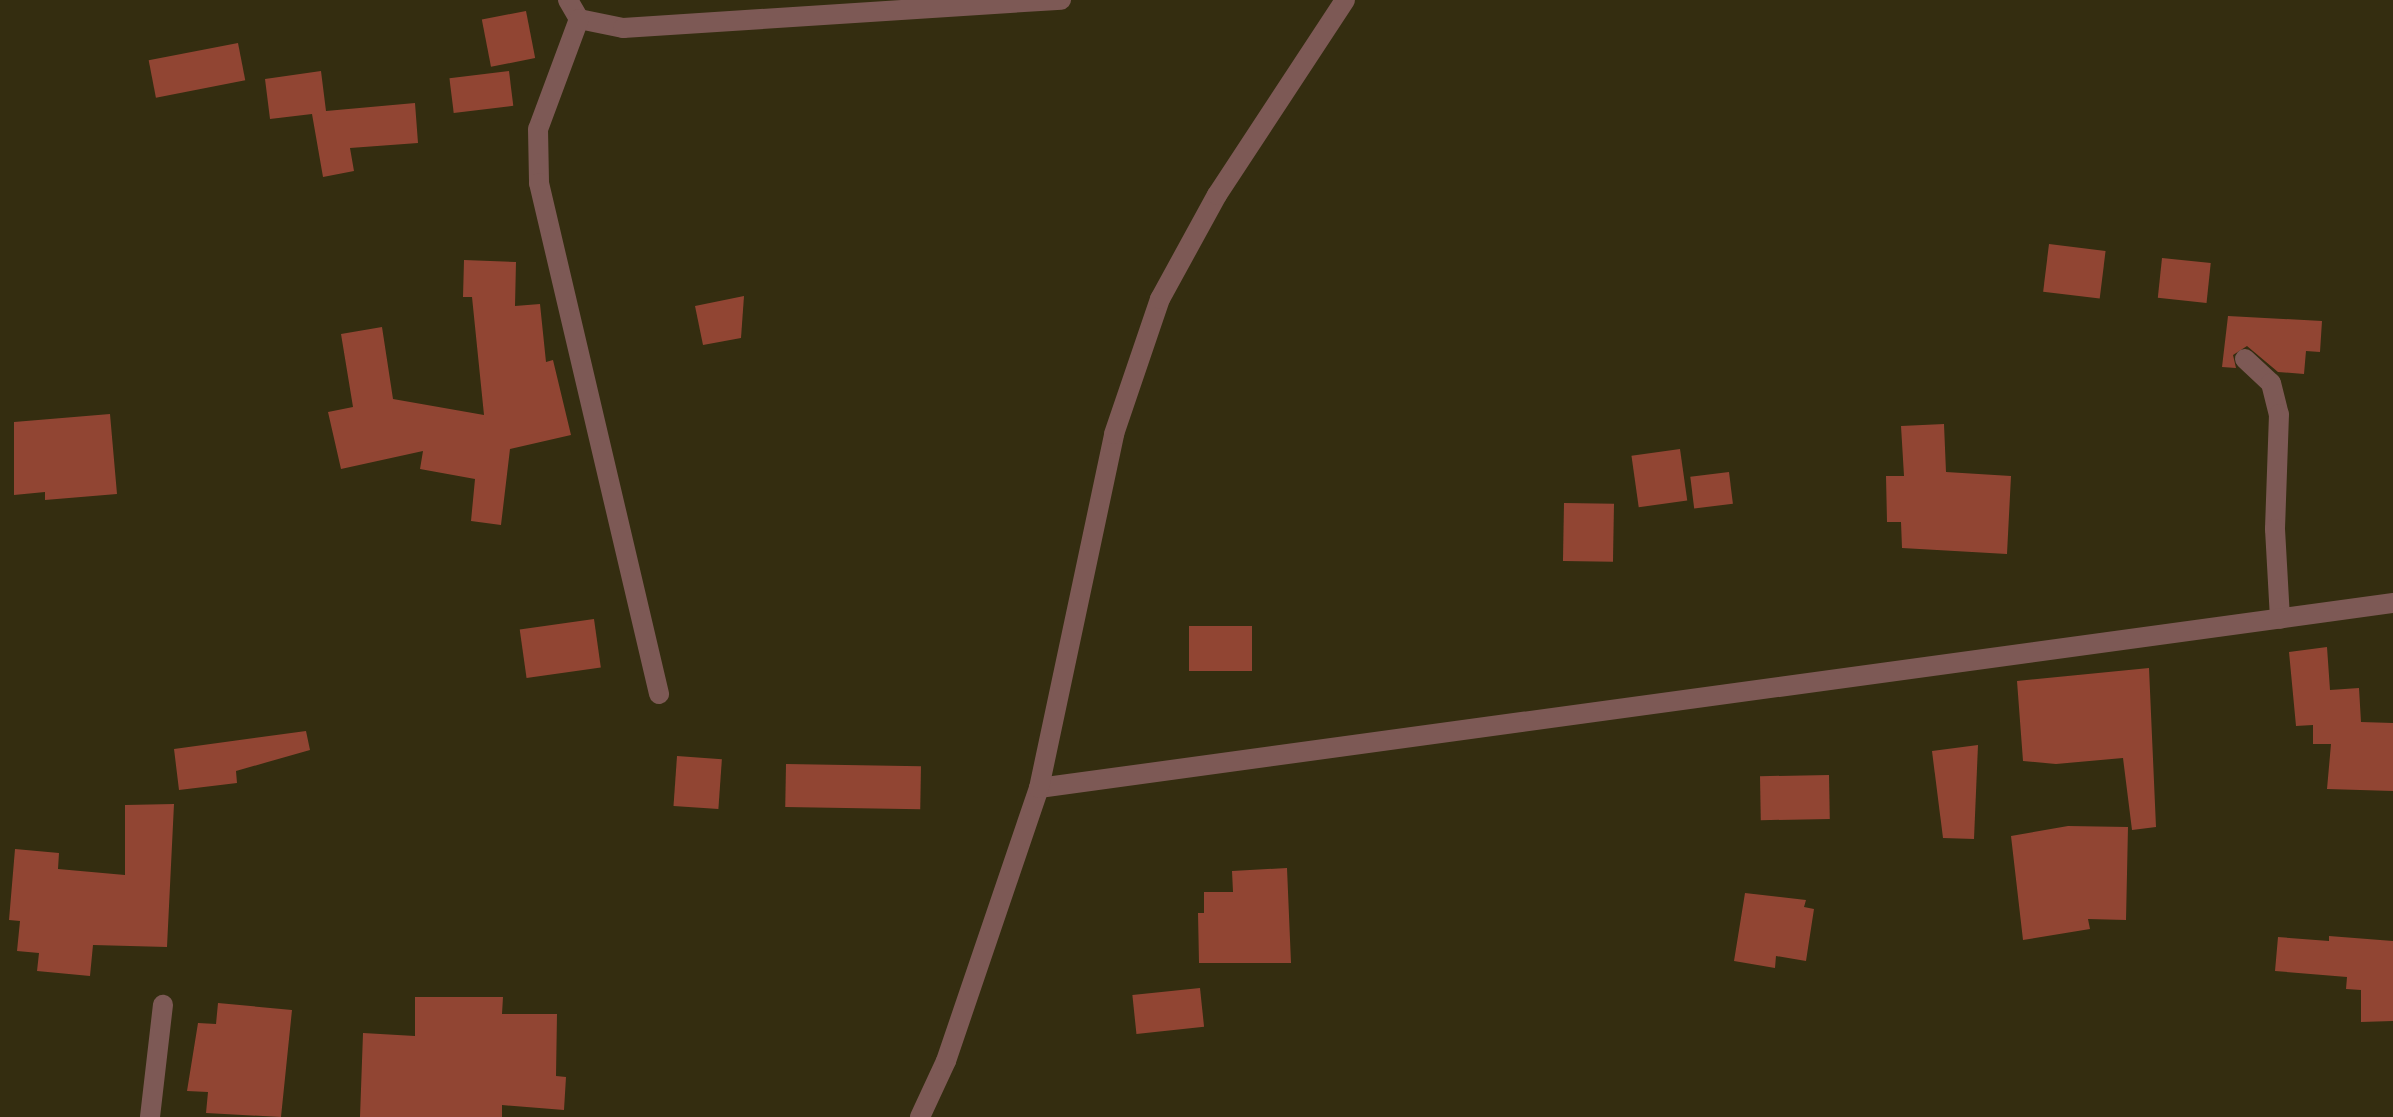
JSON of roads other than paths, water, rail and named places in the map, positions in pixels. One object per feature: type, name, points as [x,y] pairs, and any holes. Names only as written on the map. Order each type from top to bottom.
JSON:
[{"type":"street","points":[[568,0],[579,19],[623,28],[700,26],[1061,0]]},
{"type":"street","points":[[920,1117],[946,1061],[1039,788],[1114,434],[1160,299],[1217,195],[1345,0]]},
{"type":"street","points":[[579,19],[538,129],[539,183],[659,694]]},
{"type":"street","points":[[2245,359],[2271,383],[2279,414],[2275,529],[2280,619]]},
{"type":"street","points":[[1039,788],[2393,603]]},
{"type":"street","points":[[150,1117],[163,1005]]}]
